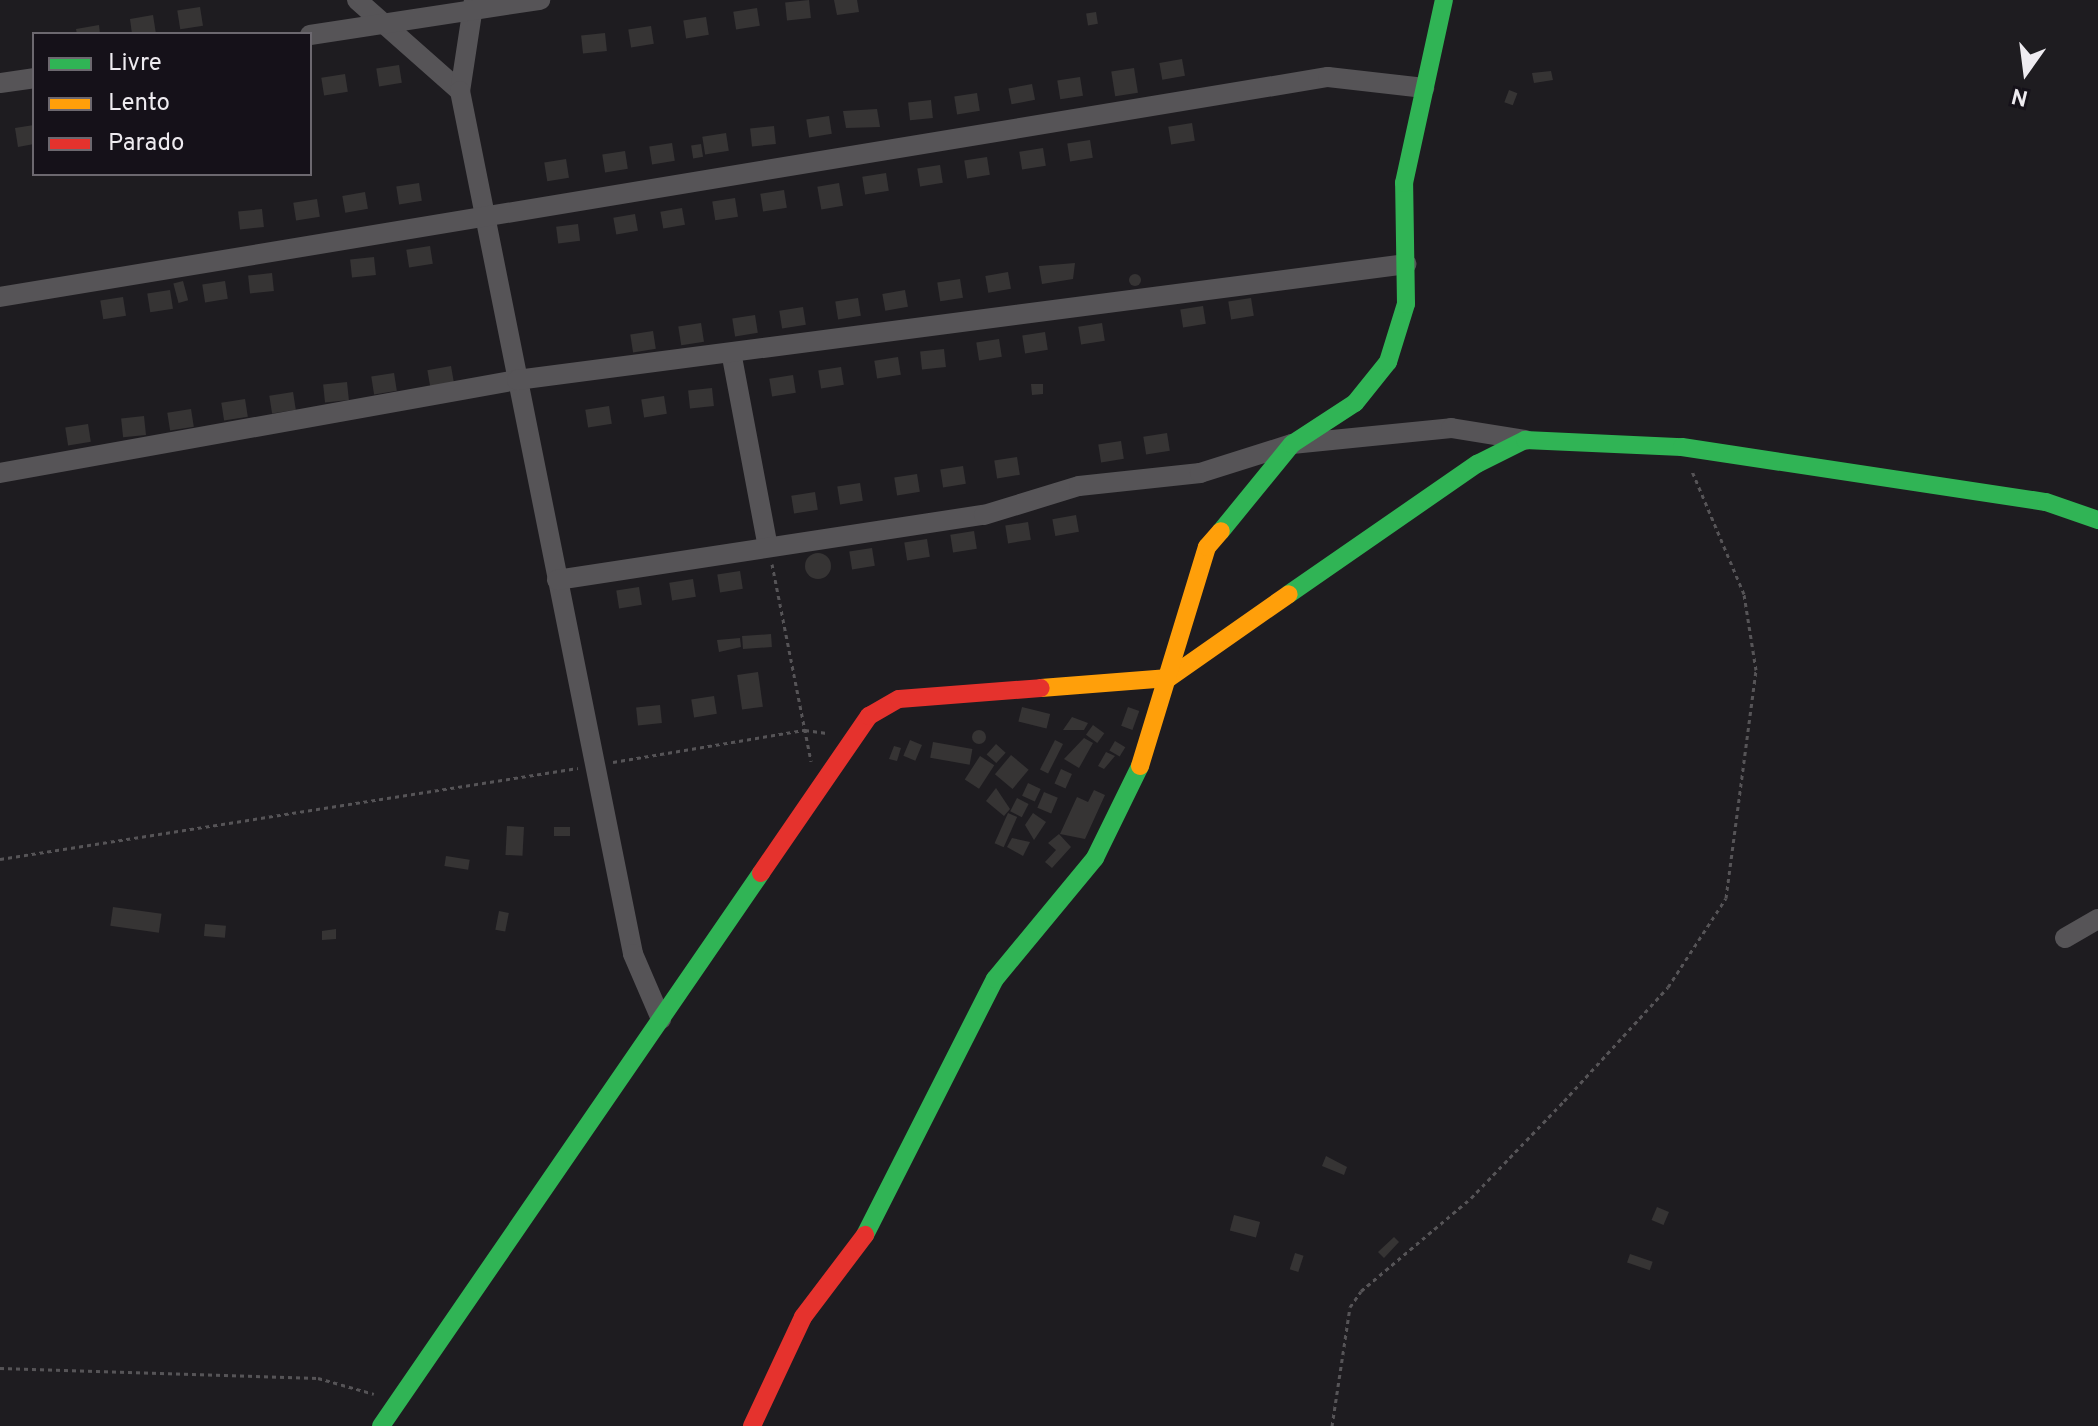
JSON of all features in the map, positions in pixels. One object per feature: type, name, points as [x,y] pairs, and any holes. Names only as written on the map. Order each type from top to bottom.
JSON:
[{"type":"street","points":[[357,0],[389,23],[460,91]]},
{"type":"street","points":[[312,35],[389,23],[473,5],[540,0]]},
{"type":"street","points":[[752,1426],[803,1317],[873,1224],[995,979],[1095,858],[1135,784],[1207,547],[1292,444],[1355,403],[1388,362],[1406,304],[1404,183],[1444,0]]},
{"type":"street","points":[[473,5],[460,91],[633,954],[661,1019]]},
{"type":"street","points":[[0,297],[1328,77],[1424,88]]},
{"type":"street","points":[[0,83],[32,78]]},
{"type":"street","points":[[0,473],[517,380],[732,357],[1406,264]]},
{"type":"street","points":[[732,357],[768,547]]},
{"type":"street","points":[[557,580],[984,515],[1079,486],[1200,473],[1292,444],[1451,428],[1525,440],[1682,447],[2046,502],[2098,520]]},
{"type":"street","points":[[381,1426],[869,716],[899,699],[1169,678],[1477,464],[1525,440]]},
{"type":"street","points":[[2065,938],[2098,919]]},
{"type":"path","points":[[1332,1426],[1350,1307],[1361,1291],[1471,1198],[1564,1101],[1668,987],[1726,898],[1756,670],[1744,594],[1682,447]]},
{"type":"path","points":[[768,547],[817,792]]},
{"type":"path","points":[[0,859],[805,730],[854,737]]},
{"type":"path","points":[[0,1368],[318,1378],[398,1402]]},
{"type":"building","points":[[809,0],[811,18],[787,20],[785,3]]},
{"type":"building","points":[[834,0],[857,0],[859,12],[837,15]]},
{"type":"building","points":[[200,7],[203,26],[180,29],[177,11]]},
{"type":"building","points":[[757,8],[760,26],[736,30],[733,12]]},
{"type":"building","points":[[1096,12],[1098,24],[1088,25],[1086,14]]},
{"type":"building","points":[[153,15],[156,32],[132,32],[130,19]]},
{"type":"building","points":[[706,17],[709,35],[686,38],[683,21]]},
{"type":"building","points":[[99,25],[100,32],[77,32],[76,29]]},
{"type":"building","points":[[651,26],[654,44],[631,47],[628,30]]},
{"type":"building","points":[[605,33],[607,51],[583,53],[581,36]]},
{"type":"building","points":[[1182,59],[1185,76],[1162,80],[1159,63]]},
{"type":"building","points":[[399,65],[402,83],[379,86],[376,69]]},
{"type":"building","points":[[1134,68],[1138,93],[1115,96],[1111,72]]},
{"type":"building","points":[[1551,71],[1553,80],[1534,83],[1532,73]]},
{"type":"building","points":[[345,74],[348,92],[324,96],[321,78]]},
{"type":"building","points":[[1080,77],[1083,96],[1060,99],[1057,81]]},
{"type":"building","points":[[1032,84],[1035,100],[1011,104],[1008,89]]},
{"type":"building","points":[[1509,90],[1517,93],[1513,105],[1504,102]]},
{"type":"building","points":[[977,93],[980,111],[957,114],[954,97]]},
{"type":"building","points":[[931,100],[933,118],[910,120],[908,102]]},
{"type":"building","points":[[877,109],[880,127],[846,128],[843,111]]},
{"type":"building","points":[[829,116],[832,134],[809,137],[806,120]]},
{"type":"building","points":[[1192,123],[1195,141],[1171,145],[1168,127]]},
{"type":"building","points":[[32,125],[32,144],[18,147],[15,128]]},
{"type":"building","points":[[774,126],[776,144],[752,146],[750,129]]},
{"type":"building","points":[[726,133],[729,151],[705,155],[702,137]]},
{"type":"building","points":[[1090,140],[1093,158],[1070,161],[1067,144]]},
{"type":"building","points":[[672,143],[675,161],[652,164],[649,147]]},
{"type":"building","points":[[701,144],[703,157],[693,158],[691,146]]},
{"type":"building","points":[[1043,148],[1046,166],[1022,170],[1019,152]]},
{"type":"building","points":[[625,151],[628,169],[605,172],[602,155]]},
{"type":"building","points":[[987,157],[990,175],[967,178],[964,161]]},
{"type":"building","points":[[566,159],[569,178],[547,181],[544,162]]},
{"type":"building","points":[[940,165],[943,183],[920,186],[917,169]]},
{"type":"building","points":[[886,173],[889,191],[865,195],[862,177]]},
{"type":"building","points":[[419,183],[422,201],[399,204],[396,187]]},
{"type":"building","points":[[839,183],[843,206],[821,209],[817,187]]},
{"type":"building","points":[[784,190],[787,208],[763,212],[760,194]]},
{"type":"building","points":[[365,192],[368,209],[345,213],[342,196]]},
{"type":"building","points":[[735,198],[738,217],[715,220],[712,202]]},
{"type":"building","points":[[317,199],[320,217],[296,221],[293,203]]},
{"type":"building","points":[[682,208],[685,225],[663,229],[660,212]]},
{"type":"building","points":[[262,209],[264,227],[240,229],[238,212]]},
{"type":"building","points":[[635,214],[638,231],[616,235],[613,218]]},
{"type":"building","points":[[578,224],[580,241],[558,244],[556,227]]},
{"type":"building","points":[[430,246],[433,264],[409,268],[406,250]]},
{"type":"building","points":[[374,257],[376,275],[352,277],[350,260]]},
{"type":"building","points":[[1075,263],[1073,279],[1042,284],[1039,266]]},
{"type":"building","points":[[1008,272],[1011,289],[988,293],[985,276]]},
{"type":"building","points":[[272,273],[274,291],[250,293],[248,276]]},
{"type":"building","points":[[1135,274],[1141,280],[1135,286],[1129,280]]},
{"type":"building","points":[[960,279],[963,298],[940,301],[937,283]]},
{"type":"building","points":[[183,281],[188,300],[179,303],[173,284]]},
{"type":"building","points":[[225,281],[228,299],[205,302],[202,285]]},
{"type":"building","points":[[170,290],[173,309],[150,312],[147,294]]},
{"type":"building","points":[[905,290],[908,307],[885,311],[882,294]]},
{"type":"building","points":[[123,297],[126,316],[103,319],[100,301]]},
{"type":"building","points":[[858,298],[861,316],[838,319],[835,302]]},
{"type":"building","points":[[1251,298],[1254,316],[1231,319],[1228,302]]},
{"type":"building","points":[[1203,306],[1206,324],[1183,327],[1180,310]]},
{"type":"building","points":[[803,307],[806,325],[782,329],[779,311]]},
{"type":"building","points":[[755,315],[758,333],[735,336],[732,319]]},
{"type":"building","points":[[701,323],[704,342],[681,345],[678,327]]},
{"type":"building","points":[[1102,323],[1105,341],[1081,345],[1078,327]]},
{"type":"building","points":[[653,331],[656,349],[633,352],[630,335]]},
{"type":"building","points":[[1045,332],[1048,350],[1025,353],[1022,336]]},
{"type":"building","points":[[999,339],[1002,357],[979,360],[976,343]]},
{"type":"building","points":[[944,349],[946,367],[922,369],[920,352]]},
{"type":"building","points":[[898,357],[901,375],[877,379],[874,361]]},
{"type":"building","points":[[451,366],[454,383],[430,387],[427,370]]},
{"type":"building","points":[[841,367],[844,385],[821,388],[818,371]]},
{"type":"building","points":[[394,373],[397,391],[374,394],[371,377]]},
{"type":"building","points":[[793,375],[796,393],[772,397],[769,379]]},
{"type":"building","points":[[347,382],[349,400],[325,402],[323,385]]},
{"type":"building","points":[[1031,384],[1043,384],[1043,394],[1032,395]]},
{"type":"building","points":[[712,388],[714,406],[690,408],[688,391]]},
{"type":"building","points":[[293,392],[296,410],[272,414],[269,396]]},
{"type":"building","points":[[664,396],[667,414],[644,417],[641,400]]},
{"type":"building","points":[[245,399],[248,417],[224,421],[221,403]]},
{"type":"building","points":[[609,406],[612,424],[588,428],[585,410]]},
{"type":"building","points":[[191,409],[194,427],[170,431],[167,413]]},
{"type":"building","points":[[144,416],[146,435],[123,437],[121,418]]},
{"type":"building","points":[[88,424],[91,442],[68,445],[65,428]]},
{"type":"building","points":[[1167,433],[1170,451],[1146,455],[1143,437]]},
{"type":"building","points":[[1121,441],[1124,459],[1101,462],[1098,445]]},
{"type":"building","points":[[1017,457],[1020,475],[997,478],[994,461]]},
{"type":"building","points":[[963,466],[966,484],[943,487],[940,470]]},
{"type":"building","points":[[917,474],[920,492],[897,495],[894,478]]},
{"type":"building","points":[[860,483],[863,501],[840,504],[837,487]]},
{"type":"building","points":[[815,492],[818,510],[794,514],[791,496]]},
{"type":"building","points":[[1076,515],[1079,532],[1055,536],[1052,519]]},
{"type":"building","points":[[1028,522],[1031,540],[1008,543],[1005,526]]},
{"type":"building","points":[[974,531],[977,549],[953,553],[950,535]]},
{"type":"building","points":[[927,539],[930,557],[907,560],[904,543]]},
{"type":"building","points":[[872,548],[875,566],[852,569],[849,552]]},
{"type":"building","points":[[818,553],[827,557],[831,566],[827,575],[818,579],[809,575],[805,566],[809,557]]},
{"type":"building","points":[[740,571],[743,589],[720,592],[717,575]]},
{"type":"building","points":[[693,579],[696,597],[672,601],[669,583]]},
{"type":"building","points":[[639,587],[642,605],[619,608],[616,591]]},
{"type":"building","points":[[771,634],[772,647],[743,649],[742,636]]},
{"type":"building","points":[[740,638],[741,647],[719,652],[717,640]]},
{"type":"building","points":[[758,672],[763,707],[742,710],[737,675]]},
{"type":"building","points":[[714,696],[717,714],[694,717],[691,700]]},
{"type":"building","points":[[660,705],[662,723],[638,725],[636,708]]},
{"type":"building","points":[[1022,707],[1050,714],[1047,729],[1018,722]]},
{"type":"building","points":[[1128,707],[1139,711],[1132,730],[1121,726]]},
{"type":"building","points":[[1072,717],[1088,723],[1084,730],[1063,730]]},
{"type":"building","points":[[1093,725],[1104,733],[1097,743],[1086,735]]},
{"type":"building","points":[[979,730],[986,737],[979,744],[972,737]]},
{"type":"building","points":[[1084,738],[1093,743],[1079,768],[1064,759]]},
{"type":"building","points":[[910,740],[922,745],[915,761],[903,756]]},
{"type":"building","points":[[1055,740],[1063,744],[1048,773],[1040,769]]},
{"type":"building","points":[[1115,741],[1125,747],[1120,757],[1109,750]]},
{"type":"building","points":[[933,742],[972,749],[970,765],[930,758]]},
{"type":"building","points":[[996,744],[1006,753],[996,763],[987,754]]},
{"type":"building","points":[[894,746],[901,748],[897,761],[889,759]]},
{"type":"building","points":[[1106,752],[1115,756],[1104,769],[1098,766]]},
{"type":"building","points":[[1011,755],[1029,770],[1013,789],[995,774]]},
{"type":"building","points":[[980,756],[994,765],[979,789],[965,779]]},
{"type":"building","points":[[1061,769],[1072,774],[1065,788],[1054,784]]},
{"type":"building","points":[[1028,783],[1041,789],[1035,802],[1022,796]]},
{"type":"building","points":[[996,788],[1010,809],[1004,816],[986,801]]},
{"type":"building","points":[[1094,790],[1105,795],[1085,839],[1060,834],[1077,797],[1088,802]]},
{"type":"building","points":[[1044,792],[1058,798],[1051,814],[1037,808]]},
{"type":"building","points":[[1017,798],[1029,804],[1022,817],[1010,811]]},
{"type":"building","points":[[1008,813],[1017,817],[1004,847],[995,843]]},
{"type":"building","points":[[1033,813],[1046,822],[1034,840],[1025,825]]},
{"type":"building","points":[[507,826],[524,827],[522,856],[505,855]]},
{"type":"building","points":[[554,827],[570,827],[570,836],[554,836]]},
{"type":"building","points":[[1059,834],[1071,847],[1052,868],[1045,862],[1056,850],[1048,843]]},
{"type":"building","points":[[1012,838],[1030,842],[1023,856],[1007,847]]},
{"type":"building","points":[[446,856],[470,860],[468,870],[444,866]]},
{"type":"building","points":[[113,907],[162,914],[159,933],[110,926]]},
{"type":"building","points":[[499,911],[509,913],[505,932],[495,930]]},
{"type":"building","points":[[205,924],[226,926],[225,938],[204,936]]},
{"type":"building","points":[[336,929],[336,939],[322,940],[322,931]]},
{"type":"building","points":[[1326,1156],[1347,1167],[1344,1175],[1322,1166]]},
{"type":"building","points":[[1657,1207],[1669,1212],[1663,1225],[1652,1220]]},
{"type":"building","points":[[1234,1215],[1260,1222],[1256,1237],[1230,1230]]},
{"type":"building","points":[[1394,1237],[1399,1242],[1384,1258],[1378,1252]]},
{"type":"building","points":[[1295,1253],[1304,1256],[1298,1272],[1290,1269]]},
{"type":"building","points":[[1630,1254],[1653,1262],[1650,1270],[1627,1263]]},
{"type":"traffic: fast","points":[[1221,531],[1292,444],[1355,403],[1388,362],[1406,304],[1404,183],[1444,0]]},
{"type":"traffic: fast","points":[[1289,594],[1477,464],[1525,440],[1682,447],[2046,502],[2098,520]]},
{"type":"traffic: fast","points":[[865,1235],[995,979],[1095,858],[1140,766]]},
{"type":"traffic: fast","points":[[381,1426],[761,873]]},
{"type":"traffic: slow","points":[[1140,766],[1207,547],[1221,531]]},
{"type":"traffic: slow","points":[[1041,688],[1169,678],[1289,594]]},
{"type":"traffic: jam","points":[[761,873],[869,716],[899,699],[1041,688]]},
{"type":"traffic: jam","points":[[752,1426],[803,1317],[865,1235]]}]
